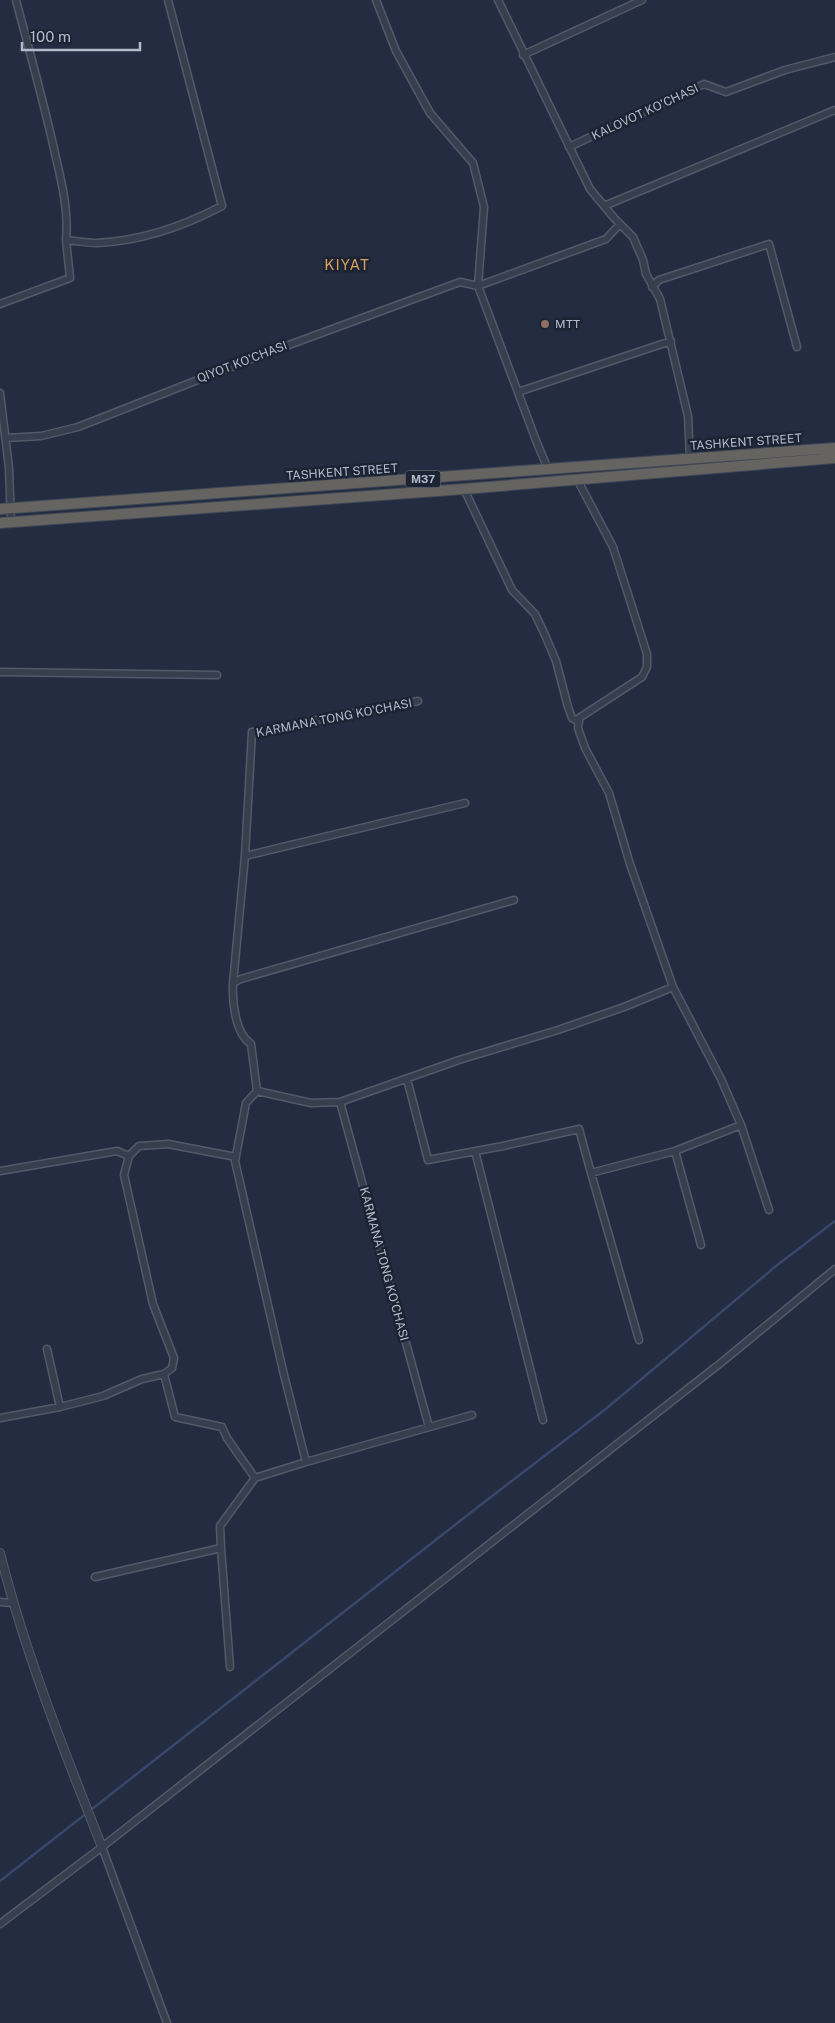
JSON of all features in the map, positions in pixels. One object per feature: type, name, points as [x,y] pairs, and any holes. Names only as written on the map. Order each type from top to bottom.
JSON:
[{"type":"highway","name":"TASHKENT STREET","points":[[5,509],[835,448]]},
{"type":"highway","name":"TASHKENT STREET","points":[[5,522],[464,489],[835,458]]},
{"type":"street","points":[[0,304],[70,278],[66,240],[68,219],[58,165],[45,106],[16,0]]},
{"type":"street","points":[[66,240],[95,243],[129,240],[199,218],[222,206],[168,0]]},
{"type":"street","points":[[376,0],[396,51],[430,113],[473,163],[484,207],[478,286],[548,469]]},
{"type":"street","points":[[498,0],[590,190],[634,237],[646,274],[660,299],[688,416],[690,459]]},
{"type":"street","points":[[524,55],[642,0]]},
{"type":"street","name":"KALOVOT KO'CHASI","points":[[569,147],[704,84],[726,92],[785,70],[835,57]]},
{"type":"street","points":[[604,206],[835,110]]},
{"type":"street","points":[[478,286],[606,239],[620,224]]},
{"type":"street","points":[[652,286],[659,280],[769,244],[797,347]]},
{"type":"street","name":"QIYOT KO'CHASI","points":[[6,438],[41,436],[78,427],[232,366],[460,282],[478,286]]},
{"type":"street","points":[[518,392],[671,341]]},
{"type":"street","points":[[0,393],[9,468],[5,522]]},
{"type":"street","points":[[578,479],[613,547],[648,660],[648,667],[642,677],[579,718],[578,728],[585,748],[609,793],[630,864],[674,987],[721,1079],[741,1125],[769,1210]]},
{"type":"street","points":[[464,489],[512,590],[535,614],[556,661],[572,718],[579,722]]},
{"type":"street","points":[[0,672],[217,675]]},
{"type":"street","name":"KARMANA TONG KO'CHASI","points":[[257,1091],[251,1044],[245,1040],[239,1027],[232,995],[245,856],[252,732],[418,701]]},
{"type":"street","points":[[245,856],[465,804]]},
{"type":"street","points":[[233,984],[241,979],[514,900]]},
{"type":"street","points":[[306,1462],[284,1375],[236,1157],[246,1103],[257,1091],[311,1103],[340,1102],[459,1060],[558,1030],[674,987]]},
{"type":"street","points":[[407,1079],[428,1160],[579,1128],[639,1340]]},
{"type":"street","name":"KARMANA TONG KO'CHASI","points":[[340,1102],[429,1427]]},
{"type":"street","points":[[591,1173],[675,1151],[741,1125]]},
{"type":"street","points":[[0,1418],[60,1407],[103,1396],[142,1379],[164,1374],[172,1368],[174,1358],[153,1304],[124,1175],[129,1156],[139,1146],[168,1144],[236,1157]]},
{"type":"street","points":[[0,1171],[118,1151],[129,1156]]},
{"type":"street","points":[[475,1151],[543,1420]]},
{"type":"street","points":[[675,1151],[701,1246]]},
{"type":"street","points":[[0,1924],[102,1847],[722,1362],[835,1269]]},
{"type":"street","points":[[46,1349],[60,1407]]},
{"type":"street","points":[[164,1374],[175,1417],[222,1427],[227,1438],[255,1478]]},
{"type":"street","points":[[230,1667],[220,1526],[255,1478],[472,1415]]},
{"type":"street","points":[[94,1577],[221,1548]]},
{"type":"street","points":[[0,1553],[12,1603],[167,2023]]},
{"type":"street","points":[[0,1602],[12,1603]]},
{"type":"waterway","points":[[0,1881],[607,1408],[776,1266],[835,1221]]},
{"type":"place","name":"MTT","points":[[545,324]]},
{"type":"district","name":"KIYAT","points":[[347,264]]}]
